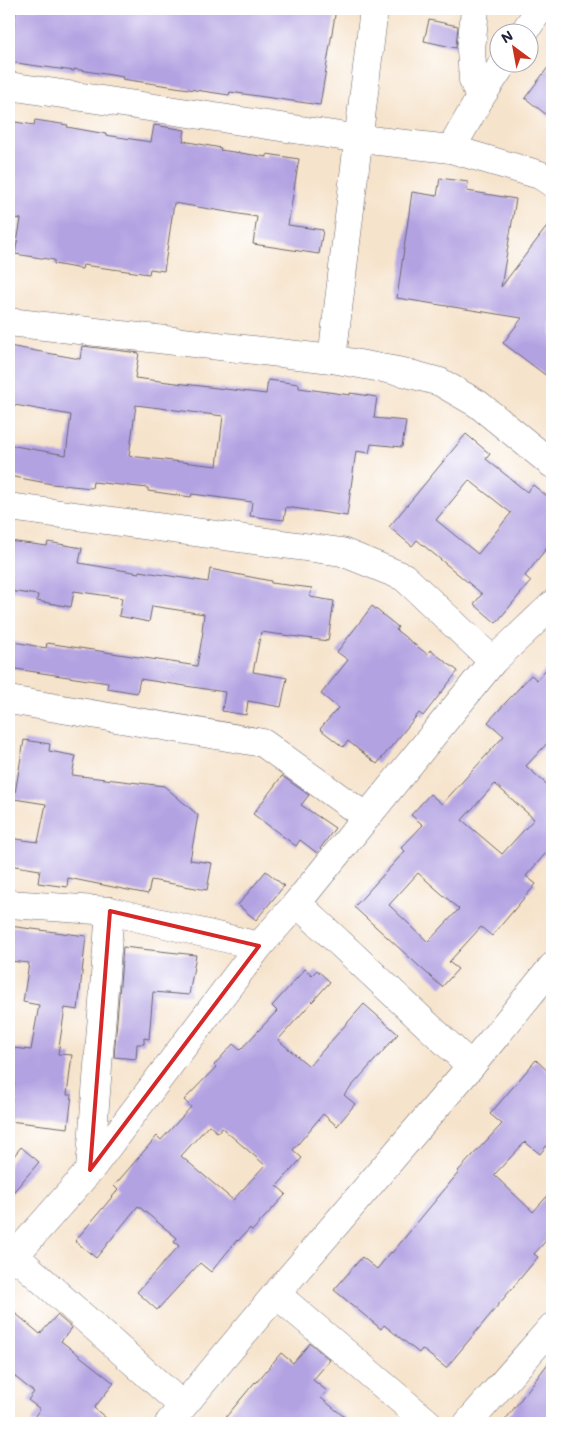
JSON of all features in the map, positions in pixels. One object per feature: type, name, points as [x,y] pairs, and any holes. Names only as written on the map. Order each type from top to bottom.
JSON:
[{"type":"street","points":[[332,359],[360,139],[374,9]]},
{"type":"street","points":[[475,9],[471,50],[473,80],[480,98]]},
{"type":"street","points":[[531,22],[540,9]]},
{"type":"street","points":[[451,148],[497,72]]},
{"type":"street","points":[[9,86],[360,139],[451,148],[540,175],[552,184]]},
{"type":"street","points":[[9,322],[332,359],[403,372],[440,382],[478,404],[552,464]]},
{"type":"street","points":[[9,507],[342,552],[404,577],[493,662]]},
{"type":"street","points":[[552,605],[493,662],[297,903],[259,946],[90,1170],[12,1259],[176,1415],[552,968]]},
{"type":"street","points":[[9,700],[264,742],[366,817]]},
{"type":"street","points":[[297,903],[471,1066]]},
{"type":"street","points":[[9,904],[110,912],[259,946]]},
{"type":"street","points":[[90,1170],[110,912]]},
{"type":"street","points":[[276,1294],[428,1423]]},
{"type":"street","points":[[468,1423],[548,1337]]},
{"type":"highlighted area","points":[[110,911],[259,946],[90,1170]]},
{"type":"building","points":[[16,9],[336,9],[320,105],[230,92],[229,95],[122,79],[123,77],[74,69],[74,71],[9,62]]},
{"type":"building","points":[[429,20],[458,26],[456,48],[424,41]]},
{"type":"building","points":[[552,62],[552,119],[525,98]]},
{"type":"building","points":[[35,120],[68,125],[67,127],[105,135],[151,142],[154,125],[185,130],[183,141],[221,148],[220,150],[267,157],[267,154],[299,159],[288,225],[323,230],[319,254],[253,244],[257,217],[174,203],[164,271],[150,269],[149,274],[83,265],[82,269],[54,264],[54,260],[15,254],[21,219],[9,217],[9,121],[34,125]]},
{"type":"building","points":[[440,178],[468,182],[467,191],[516,199],[501,287],[552,220],[552,380],[503,343],[522,318],[397,298],[412,192],[437,196]]},
{"type":"building","points":[[9,346],[80,359],[82,346],[139,353],[135,378],[266,394],[268,380],[299,384],[299,388],[377,397],[374,418],[406,421],[402,447],[371,444],[369,453],[356,451],[347,516],[286,507],[284,520],[250,516],[252,502],[192,494],[191,497],[148,491],[148,488],[93,482],[92,488],[52,484],[9,476],[9,445],[66,455],[71,415],[9,404]],"holes":[[[136,405],[223,416],[217,466],[129,456]]]},
{"type":"building","points":[[466,434],[490,454],[486,459],[527,492],[533,485],[552,500],[552,541],[525,576],[531,581],[496,623],[474,604],[482,594],[417,540],[412,546],[389,527]],"holes":[[[469,480],[511,513],[478,554],[436,520]]]},
{"type":"building","points":[[9,541],[47,546],[48,542],[82,548],[79,563],[139,573],[139,571],[208,582],[210,569],[271,581],[271,583],[312,588],[310,597],[334,601],[328,641],[261,632],[253,672],[287,678],[281,707],[248,701],[246,715],[222,711],[225,692],[140,679],[137,693],[107,688],[108,683],[9,668],[9,641],[46,648],[47,643],[197,666],[204,614],[152,606],[149,622],[119,616],[122,598],[74,591],[71,607],[37,601],[38,595],[9,591]]},
{"type":"building","points":[[372,606],[398,627],[396,630],[427,654],[430,650],[458,671],[423,716],[419,713],[377,764],[348,741],[343,747],[320,729],[338,708],[321,694],[348,660],[337,652]]},
{"type":"building","points":[[552,662],[552,738],[526,766],[552,789],[552,846],[526,876],[536,884],[492,936],[481,927],[449,962],[458,969],[442,987],[354,907],[405,851],[401,848],[423,825],[411,815],[430,794],[442,804],[504,736],[488,722],[531,675],[537,680]],"holes":[[[495,784],[534,819],[502,854],[462,820]],[[418,873],[459,909],[428,942],[389,905]]]},
{"type":"building","points":[[24,740],[50,744],[49,751],[76,756],[72,775],[164,786],[198,815],[190,860],[212,863],[207,890],[151,880],[148,894],[68,878],[67,887],[38,883],[40,870],[9,865],[9,838],[38,842],[46,804],[14,799]]},
{"type":"building","points":[[282,776],[309,795],[301,805],[335,828],[317,853],[300,840],[296,846],[253,814]]},
{"type":"building","points":[[266,871],[284,886],[256,920],[238,905]]},
{"type":"building","points":[[9,926],[86,936],[78,1010],[65,1008],[58,1054],[72,1055],[67,1095],[72,1095],[68,1128],[9,1121],[15,1077],[10,1076],[13,1048],[31,1050],[39,1005],[23,1002],[29,963],[9,961]]},
{"type":"building","points":[[123,947],[196,955],[189,995],[153,992],[149,1039],[144,1038],[144,1044],[137,1044],[136,1059],[114,1057]]},
{"type":"building","points":[[305,969],[312,975],[317,970],[330,982],[278,1040],[309,1066],[364,1004],[398,1034],[344,1095],[355,1104],[337,1126],[323,1114],[293,1150],[302,1158],[277,1186],[286,1194],[252,1231],[250,1228],[237,1240],[211,1272],[200,1263],[157,1310],[137,1292],[179,1246],[174,1242],[177,1238],[138,1206],[96,1258],[75,1241],[118,1190],[114,1186],[157,1136],[161,1140],[191,1107],[184,1100],[216,1067],[214,1065],[233,1044],[240,1050],[277,1011],[272,1006]],"holes":[[[209,1125],[218,1133],[222,1128],[265,1165],[233,1200],[181,1156]]]},
{"type":"building","points":[[536,1060],[552,1075],[552,1139],[540,1154],[525,1142],[494,1175],[533,1212],[552,1191],[552,1234],[534,1254],[538,1257],[446,1368],[422,1349],[419,1353],[384,1325],[381,1329],[334,1290],[362,1257],[377,1269],[392,1253],[458,1171],[502,1124],[490,1114]]},
{"type":"building","points":[[21,1147],[39,1162],[9,1197],[9,1162]]},
{"type":"building","points":[[9,1308],[40,1334],[57,1315],[72,1328],[61,1341],[114,1383],[94,1408],[112,1423],[30,1423],[40,1409],[28,1400],[34,1392],[9,1372]]},
{"type":"building","points":[[310,1343],[330,1360],[313,1380],[327,1391],[321,1398],[352,1423],[221,1423],[281,1353],[293,1363]]},
{"type":"building","points":[[552,1358],[552,1423],[503,1423]]}]
